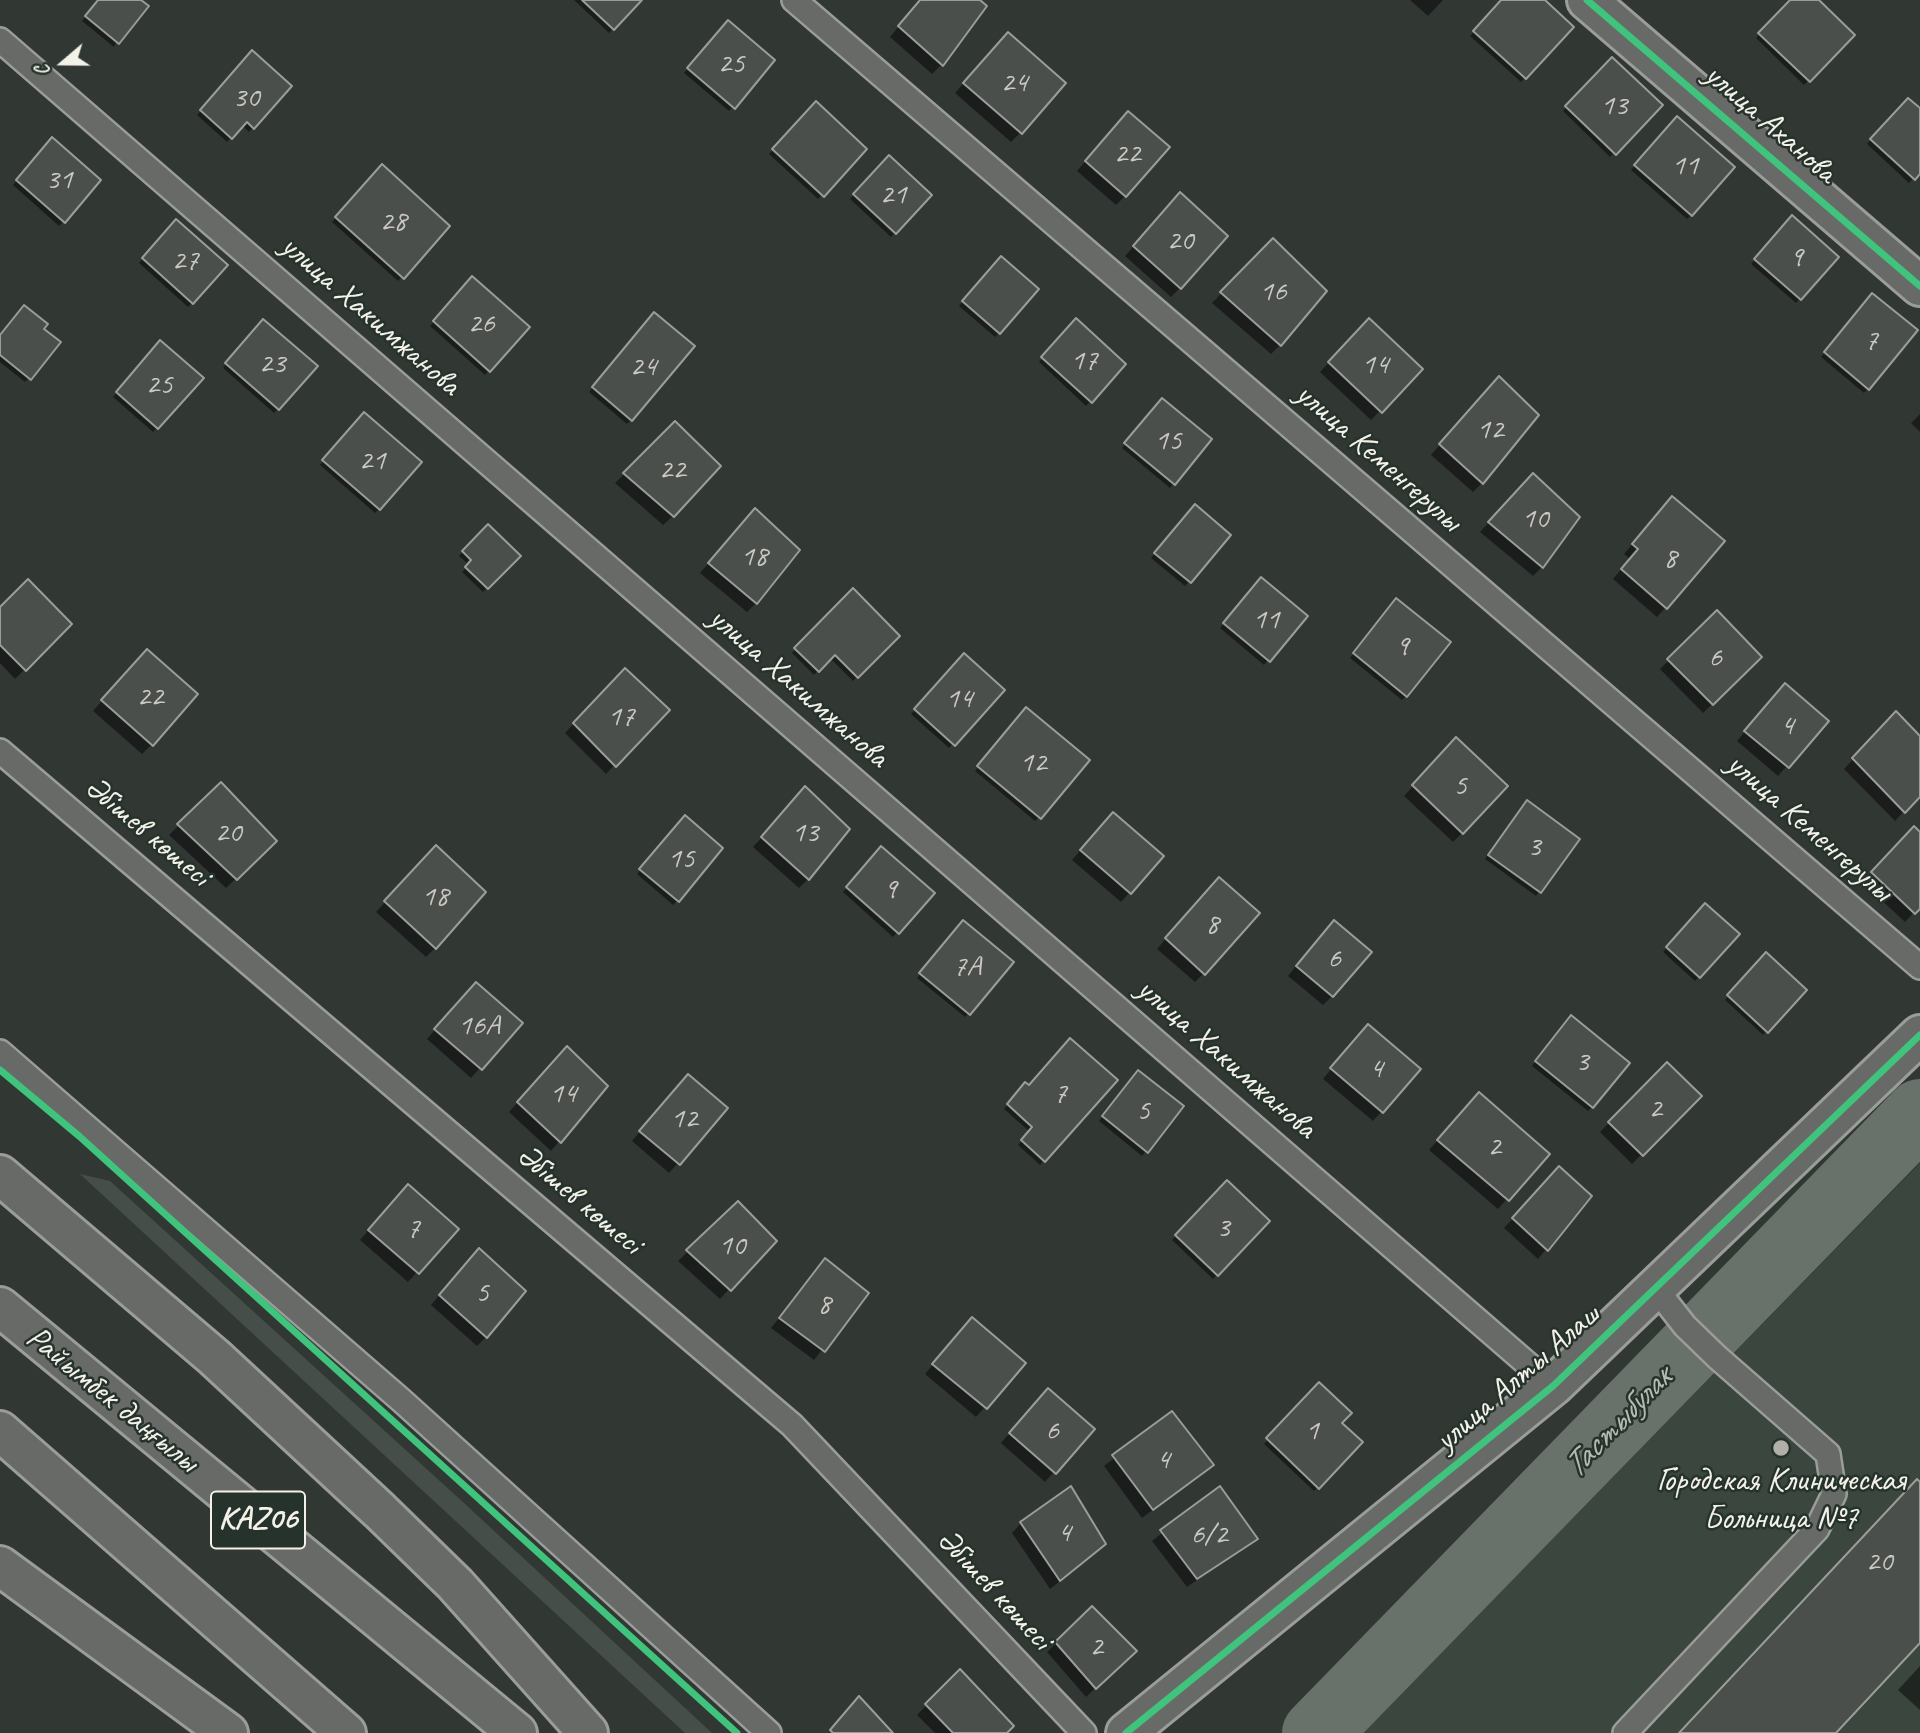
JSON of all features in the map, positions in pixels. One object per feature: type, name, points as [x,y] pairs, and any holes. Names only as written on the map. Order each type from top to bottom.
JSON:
[{"type":"main road","name":"улица Аханова","points":[[1587,0],[1920,286]]},
{"type":"main road","name":"улица Алты Алаш","points":[[1126,1733],[1553,1387],[1920,1035]]},
{"type":"main road","points":[[0,1175],[214,1357],[380,1511],[455,1584],[588,1733]]},
{"type":"main road","name":"Райымбек даңғылы","points":[[0,1307],[517,1733]]},
{"type":"main road","points":[[0,1432],[346,1733]]},
{"type":"main road","points":[[0,1566],[219,1727]]},
{"type":"lane","name":"улица Кеменгерулы","points":[[794,0],[1920,967]]},
{"type":"lane","name":"улица Хакимжанова","points":[[0,40],[1553,1387]]},
{"type":"lane","name":"Әбішев көшесі","points":[[0,751],[792,1425],[1084,1733]]},
{"type":"lane","points":[[0,1052],[390,1391],[769,1733]]},
{"type":"lane","points":[[1625,1733],[1817,1529],[1834,1494],[1828,1454],[1717,1357],[1685,1326],[1656,1289]]},
{"type":"shaded area","name":"Городская Клиническая Больница №7","points":[[1920,1163],[1920,1733],[1362,1733]]},
{"type":"shaded area","points":[[80,1174],[110,1181],[712,1733],[685,1733]]},
{"type":"building","points":[[98,0],[141,0],[149,6],[119,44],[85,16]]},
{"type":"building","points":[[582,0],[642,0],[614,30]]},
{"type":"building","points":[[920,0],[980,0],[987,6],[943,66],[898,26]]},
{"type":"building","points":[[1501,0],[1545,0],[1574,27],[1526,79],[1473,31]]},
{"type":"building","points":[[1790,0],[1819,0],[1855,35],[1810,82],[1758,33]]},
{"type":"building","points":[[728,20],[775,60],[735,109],[687,68]]},
{"type":"building","points":[[1008,32],[1066,83],[1022,134],[963,83]]},
{"type":"building","points":[[252,50],[292,86],[254,129],[247,122],[232,139],[200,110]]},
{"type":"building","points":[[1612,57],[1663,105],[1616,155],[1565,106]]},
{"type":"building","points":[[1908,98],[1920,108],[1920,174],[1915,180],[1870,139]]},
{"type":"building","points":[[816,101],[867,149],[824,197],[772,149]]},
{"type":"building","points":[[1128,111],[1170,147],[1126,197],[1085,161]]},
{"type":"building","points":[[1677,116],[1735,167],[1692,216],[1634,165]]},
{"type":"building","points":[[52,137],[101,180],[65,223],[16,180]]},
{"type":"building","points":[[889,155],[932,195],[896,234],[853,194]]},
{"type":"building","points":[[382,164],[450,226],[404,279],[335,217]]},
{"type":"building","points":[[1180,192],[1228,236],[1181,289],[1133,246]]},
{"type":"building","points":[[1792,215],[1839,257],[1801,300],[1754,259]]},
{"type":"building","points":[[176,219],[228,265],[193,304],[142,258]]},
{"type":"building","points":[[1273,238],[1327,291],[1281,346],[1220,292]]},
{"type":"building","points":[[1001,256],[1039,289],[1000,334],[962,301]]},
{"type":"building","points":[[472,276],[530,327],[490,372],[433,321]]},
{"type":"building","points":[[1872,293],[1918,330],[1869,390],[1824,352]]},
{"type":"building","points":[[24,305],[48,324],[44,329],[61,342],[31,380],[0,355],[0,335]]},
{"type":"building","points":[[654,312],[695,346],[632,421],[592,387]]},
{"type":"building","points":[[1076,318],[1126,364],[1092,403],[1041,357]]},
{"type":"building","points":[[1369,318],[1423,369],[1382,413],[1328,362]]},
{"type":"building","points":[[263,319],[318,366],[279,410],[225,363]]},
{"type":"building","points":[[160,340],[204,378],[158,429],[116,392]]},
{"type":"building","points":[[1499,376],[1539,415],[1483,484],[1439,444]]},
{"type":"building","points":[[1162,398],[1212,439],[1175,485],[1124,443]]},
{"type":"building","points":[[364,412],[422,462],[380,510],[322,460]]},
{"type":"building","points":[[675,421],[721,466],[674,517],[623,473]]},
{"type":"building","points":[[1533,473],[1580,517],[1543,568],[1488,522]]},
{"type":"building","points":[[1672,496],[1725,541],[1667,609],[1621,569],[1638,549],[1632,544]]},
{"type":"building","points":[[1195,504],[1231,535],[1191,583],[1154,553]]},
{"type":"building","points":[[755,508],[800,550],[757,604],[708,563]]},
{"type":"building","points":[[488,524],[521,556],[488,589],[465,567],[471,560],[462,551]]},
{"type":"building","points":[[1261,577],[1308,616],[1270,662],[1223,623]]},
{"type":"building","points":[[28,579],[72,624],[26,671],[0,645],[0,607]]},
{"type":"building","points":[[853,588],[900,636],[858,678],[835,655],[819,672],[794,648]]},
{"type":"building","points":[[1396,598],[1451,642],[1407,697],[1353,653]]},
{"type":"building","points":[[1717,610],[1762,657],[1713,705],[1667,659]]},
{"type":"building","points":[[147,649],[198,694],[153,746],[101,700]]},
{"type":"building","points":[[964,653],[1005,690],[955,746],[914,709]]},
{"type":"building","points":[[625,668],[670,710],[616,767],[573,723]]},
{"type":"building","points":[[1785,683],[1829,721],[1789,768],[1744,731]]},
{"type":"building","points":[[1026,707],[1090,760],[1041,819],[977,766]]},
{"type":"building","points":[[1896,711],[1920,736],[1920,797],[1905,813],[1852,758]]},
{"type":"building","points":[[1456,737],[1508,786],[1463,834],[1412,785]]},
{"type":"building","points":[[221,782],[277,841],[237,880],[177,824]]},
{"type":"building","points":[[805,786],[850,829],[809,880],[761,837]]},
{"type":"building","points":[[1527,800],[1580,839],[1541,893],[1488,855]]},
{"type":"building","points":[[1113,812],[1164,856],[1131,894],[1080,850]]},
{"type":"building","points":[[685,815],[723,848],[679,902],[639,869]]},
{"type":"building","points":[[1914,826],[1920,832],[1920,909],[1915,914],[1871,872]]},
{"type":"building","points":[[436,845],[486,892],[436,949],[384,901]]},
{"type":"building","points":[[881,846],[935,893],[899,934],[846,887]]},
{"type":"building","points":[[1219,877],[1260,913],[1205,975],[1165,938]]},
{"type":"building","points":[[1705,903],[1740,934],[1700,978],[1666,947]]},
{"type":"building","points":[[963,920],[1014,962],[970,1015],[919,973]]},
{"type":"building","points":[[1334,920],[1372,952],[1333,997],[1296,966]]},
{"type":"building","points":[[1766,952],[1807,990],[1768,1033],[1727,995]]},
{"type":"building","points":[[476,982],[523,1023],[482,1070],[434,1029]]},
{"type":"building","points":[[1571,1015],[1630,1063],[1593,1108],[1535,1061]]},
{"type":"building","points":[[1368,1024],[1421,1069],[1383,1113],[1330,1068]]},
{"type":"building","points":[[1070,1038],[1118,1080],[1045,1162],[1021,1140],[1032,1127],[1007,1104],[1025,1082],[1029,1085]]},
{"type":"building","points":[[567,1046],[608,1086],[561,1143],[517,1102]]},
{"type":"building","points":[[1667,1062],[1702,1096],[1643,1156],[1608,1122]]},
{"type":"building","points":[[1138,1070],[1184,1106],[1148,1153],[1102,1116]]},
{"type":"building","points":[[688,1074],[728,1108],[680,1165],[639,1131]]},
{"type":"building","points":[[1479,1092],[1550,1154],[1509,1201],[1437,1140]]},
{"type":"building","points":[[1559,1166],[1592,1196],[1548,1251],[1512,1218]]},
{"type":"building","points":[[1227,1180],[1270,1221],[1218,1276],[1175,1235]]},
{"type":"building","points":[[408,1184],[459,1229],[419,1274],[368,1230]]},
{"type":"building","points":[[738,1201],[777,1241],[731,1291],[686,1250]]},
{"type":"building","points":[[479,1248],[526,1291],[487,1338],[439,1295]]},
{"type":"building","points":[[825,1258],[869,1293],[825,1352],[779,1318]]},
{"type":"building","points":[[972,1317],[1026,1363],[987,1409],[932,1364]]},
{"type":"building","points":[[1319,1382],[1352,1413],[1342,1423],[1363,1442],[1319,1489],[1266,1438]]},
{"type":"building","points":[[1048,1388],[1095,1429],[1056,1474],[1009,1433]]},
{"type":"building","points":[[1172,1411],[1214,1465],[1153,1510],[1112,1455]]},
{"type":"building","name":"Городская Клиническая Больница №7","points":[[1917,1479],[1920,1482],[1920,1643],[1836,1733],[1679,1733]]},
{"type":"building","points":[[1071,1486],[1106,1544],[1060,1581],[1020,1522]]},
{"type":"building","points":[[1220,1486],[1258,1539],[1197,1579],[1160,1530]]},
{"type":"building","points":[[1092,1606],[1137,1651],[1096,1689],[1055,1642]]},
{"type":"building","points":[[960,1669],[1014,1726],[1007,1733],[953,1733],[925,1704]]},
{"type":"building","points":[[859,1696],[893,1733],[833,1733],[830,1730]]},
{"type":"waterway","name":"Тастыбулак","points":[[1316,1733],[1920,1113]]},
{"type":"cycle path","points":[[1587,0],[1920,286]]},
{"type":"cycle path","points":[[1126,1733],[1553,1386],[1920,1035]]},
{"type":"cycle path","points":[[0,1070],[79,1136],[737,1733]]},
{"type":"place","name":"Городская Клиническая Больница №7","points":[[1781,1448]]}]
